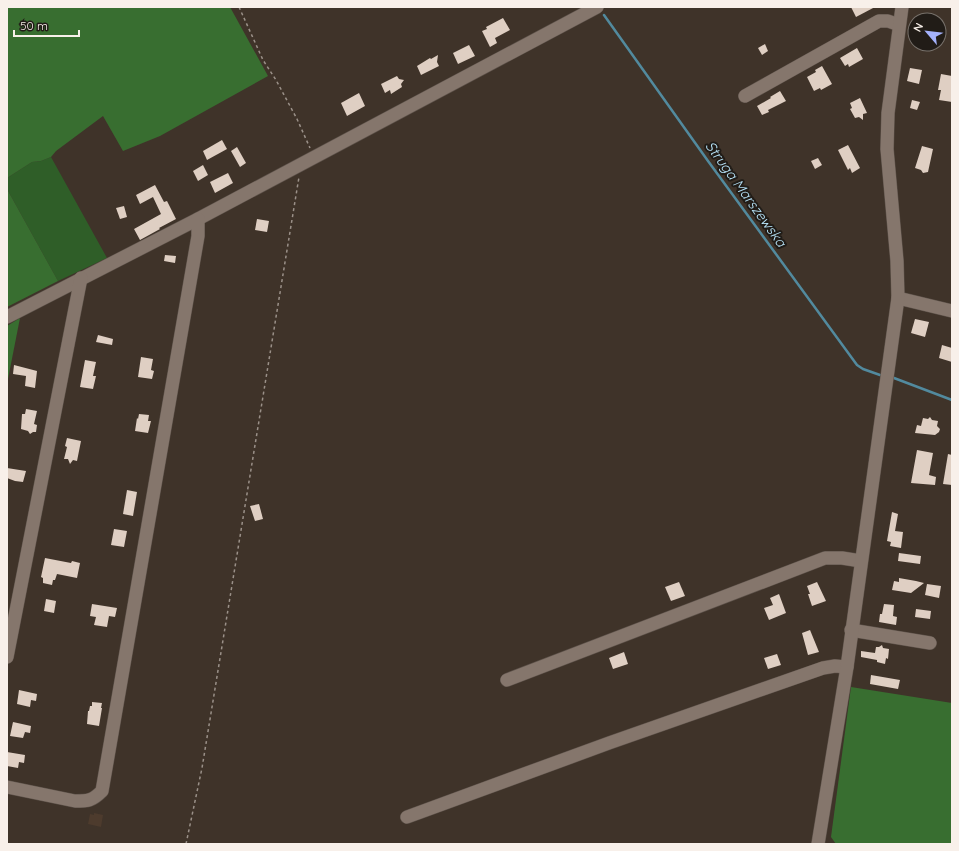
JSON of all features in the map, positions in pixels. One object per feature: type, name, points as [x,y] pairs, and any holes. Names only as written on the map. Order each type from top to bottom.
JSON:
[{"type":"street","points":[[7,317],[198,219],[314,156],[597,7]]},
{"type":"street","points":[[818,844],[847,667],[898,298],[897,261],[887,148],[888,113],[902,7]]},
{"type":"street","points":[[745,96],[878,21],[888,21],[899,25]]},
{"type":"street","points":[[7,787],[75,801],[87,801],[95,798],[102,791],[198,236],[198,219]]},
{"type":"street","points":[[7,657],[81,278]]},
{"type":"street","points":[[898,298],[952,311]]},
{"type":"street","points":[[507,680],[825,558],[842,558],[861,561]]},
{"type":"street","points":[[851,630],[930,643]]},
{"type":"street","points":[[407,817],[609,743],[823,668],[835,666],[847,667]]},
{"type":"path","points":[[239,7],[263,60],[276,80],[297,119],[314,156]]},
{"type":"path","points":[[186,844],[202,768],[302,163]]},
{"type":"shaded area","points":[[94,813],[103,815],[101,827],[88,824],[90,814],[94,815]]},
{"type":"green space","points":[[7,7],[230,7],[268,76],[160,136],[123,151],[103,116],[56,151],[51,157],[41,161],[32,162],[7,178]]},
{"type":"green space","points":[[51,157],[107,258],[58,281],[7,189],[7,178],[32,162],[41,161]]},
{"type":"green space","points":[[7,189],[58,281],[7,307]]},
{"type":"green space","points":[[20,318],[7,384],[7,326]]},
{"type":"green space","points":[[851,687],[952,703],[952,844],[836,844],[831,837]]},
{"type":"building","points":[[851,7],[875,7],[856,17]]},
{"type":"building","points":[[503,18],[510,30],[495,38],[497,43],[490,47],[482,31],[487,29],[486,27]]},
{"type":"building","points":[[765,44],[768,51],[762,55],[758,48]]},
{"type":"building","points":[[469,45],[475,56],[458,64],[453,53]]},
{"type":"building","points":[[857,48],[863,59],[849,67],[848,64],[845,66],[840,58]]},
{"type":"building","points":[[438,55],[437,62],[439,66],[421,75],[417,66]]},
{"type":"building","points":[[822,66],[832,84],[821,90],[820,88],[814,91],[807,77],[816,72],[815,70]]},
{"type":"building","points":[[910,68],[922,70],[919,84],[907,81]]},
{"type":"building","points":[[941,74],[952,76],[952,102],[939,100],[941,90],[938,90]]},
{"type":"building","points":[[397,76],[399,79],[404,80],[401,84],[402,87],[391,94],[390,90],[385,93],[381,84]]},
{"type":"building","points":[[780,91],[786,101],[768,110],[769,112],[762,115],[757,106]]},
{"type":"building","points":[[359,93],[365,106],[347,116],[341,103]]},
{"type":"building","points":[[860,98],[867,113],[863,114],[863,120],[859,117],[855,118],[850,109],[852,108],[850,103]]},
{"type":"building","points":[[912,100],[920,102],[917,110],[910,108]]},
{"type":"building","points":[[222,140],[227,149],[207,160],[203,151]]},
{"type":"building","points":[[848,145],[860,168],[852,173],[850,168],[848,170],[838,150]]},
{"type":"building","points":[[922,146],[933,149],[928,172],[923,173],[921,170],[915,168]]},
{"type":"building","points":[[237,147],[246,163],[240,167],[231,151]]},
{"type":"building","points":[[818,158],[822,165],[815,169],[811,161]]},
{"type":"building","points":[[203,165],[208,175],[198,181],[193,171]]},
{"type":"building","points":[[228,173],[233,183],[215,193],[210,182]]},
{"type":"building","points":[[155,185],[164,202],[167,201],[176,219],[140,240],[134,229],[161,214],[153,197],[140,204],[136,195]]},
{"type":"building","points":[[124,206],[127,217],[120,219],[116,208]]},
{"type":"building","points":[[257,219],[269,221],[267,232],[255,230]]},
{"type":"building","points":[[165,255],[176,256],[175,263],[164,261]]},
{"type":"building","points":[[915,319],[929,322],[925,337],[911,333]]},
{"type":"building","points":[[98,335],[113,339],[112,345],[96,342]]},
{"type":"building","points":[[942,345],[952,348],[952,362],[939,358]]},
{"type":"building","points":[[141,357],[153,359],[151,370],[154,371],[152,379],[138,377]]},
{"type":"building","points":[[85,360],[96,362],[93,376],[96,376],[93,389],[80,387]]},
{"type":"building","points":[[14,365],[37,371],[35,388],[25,386],[26,376],[13,374]]},
{"type":"building","points":[[26,409],[37,411],[34,424],[37,425],[36,432],[30,434],[28,431],[21,429],[22,414],[25,414]]},
{"type":"building","points":[[139,414],[149,415],[148,421],[151,421],[148,433],[135,431]]},
{"type":"building","points":[[930,417],[932,420],[938,421],[937,426],[940,429],[939,432],[935,435],[915,433],[917,425],[921,426],[923,418],[928,419]]},
{"type":"building","points":[[67,438],[81,441],[77,461],[73,460],[70,464],[68,459],[64,459],[67,447],[65,446]]},
{"type":"building","points":[[917,450],[933,453],[929,475],[936,477],[935,485],[911,483]]},
{"type":"building","points":[[948,454],[952,455],[952,485],[943,484]]},
{"type":"building","points":[[7,468],[26,471],[23,482],[7,478]]},
{"type":"building","points":[[127,490],[137,492],[133,516],[123,514]]},
{"type":"building","points":[[259,504],[263,519],[255,521],[250,506]]},
{"type":"building","points":[[892,512],[898,514],[895,531],[903,532],[901,548],[890,546],[891,542],[887,541]]},
{"type":"building","points":[[114,529],[127,531],[124,547],[111,545]]},
{"type":"building","points":[[899,553],[921,556],[920,564],[898,561]]},
{"type":"building","points":[[45,558],[71,563],[72,561],[80,563],[77,578],[57,574],[52,585],[43,583],[43,578],[41,577]]},
{"type":"building","points":[[899,578],[924,583],[911,593],[892,590],[894,581],[899,582]]},
{"type":"building","points":[[679,582],[685,596],[671,601],[665,587]]},
{"type":"building","points":[[817,582],[826,601],[812,606],[807,586]]},
{"type":"building","points":[[927,584],[941,586],[939,598],[925,595]]},
{"type":"building","points":[[779,594],[786,613],[769,620],[764,608],[773,605],[770,598]]},
{"type":"building","points":[[46,599],[56,601],[54,613],[44,611]]},
{"type":"building","points":[[92,604],[117,608],[115,617],[109,616],[107,627],[94,625],[96,617],[90,616]]},
{"type":"building","points":[[884,604],[894,605],[893,616],[897,617],[896,625],[879,622]]},
{"type":"building","points":[[916,609],[931,611],[930,619],[915,617]]},
{"type":"building","points":[[810,630],[819,652],[808,655],[802,633]]},
{"type":"building","points":[[882,645],[883,648],[889,649],[888,659],[886,658],[885,664],[877,662],[877,660],[861,657],[861,651],[875,653],[876,647]]},
{"type":"building","points":[[624,652],[628,664],[613,669],[609,658]]},
{"type":"building","points":[[777,654],[781,665],[768,669],[764,658]]},
{"type":"building","points":[[871,675],[900,680],[898,689],[870,684]]},
{"type":"building","points":[[19,690],[37,694],[36,701],[31,700],[30,707],[17,704]]},
{"type":"building","points":[[92,702],[102,703],[99,726],[87,724],[88,711],[90,706],[92,706]]},
{"type":"building","points":[[13,722],[31,726],[30,733],[25,732],[23,738],[10,736]]},
{"type":"building","points":[[7,752],[25,755],[24,763],[19,762],[18,768],[7,766]]},
{"type":"waterway","name":"Struga Marszewska","points":[[604,15],[708,161],[857,365],[863,369],[880,375]]},
{"type":"waterway","name":"Struga Marszewska","points":[[894,378],[952,400]]}]
